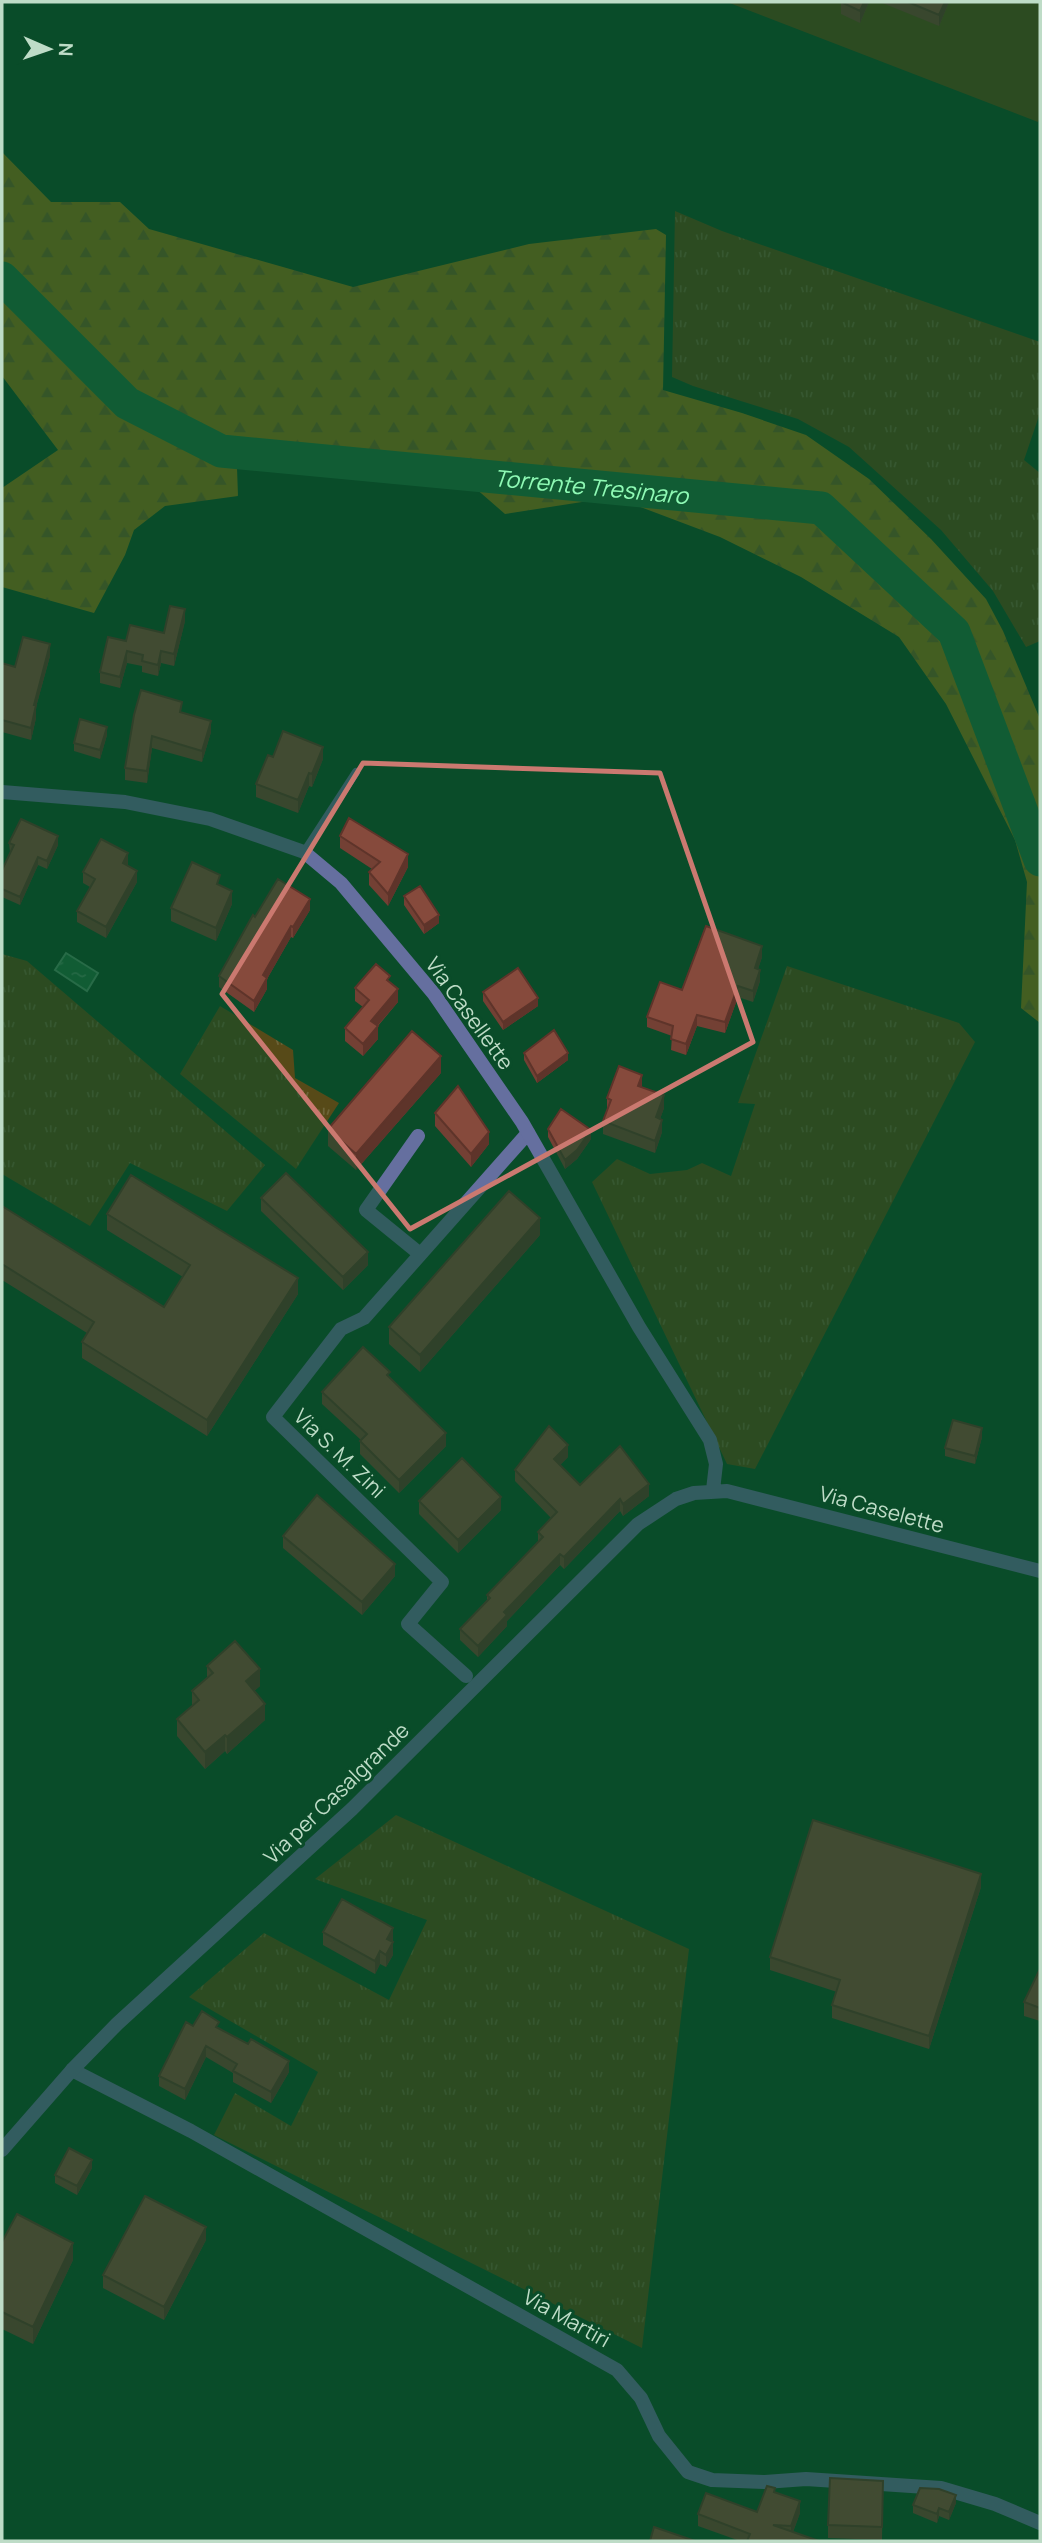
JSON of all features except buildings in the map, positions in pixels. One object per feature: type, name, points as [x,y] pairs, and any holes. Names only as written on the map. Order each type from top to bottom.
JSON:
[{"type":"street","name":"Via Casellette","points":[[2,792],[125,802],[211,819],[304,852],[341,883],[435,994],[528,1133],[639,1327],[710,1440],[716,1464],[713,1490]]},
{"type":"street","name":"Via S. M. Zini","points":[[467,1676],[408,1624],[442,1582],[273,1417],[341,1329],[364,1318],[528,1133]]},
{"type":"street","points":[[418,1136],[366,1210],[420,1254]]},
{"type":"street","name":"Via Caselette","points":[[713,1490],[756,1496],[881,1532],[1040,1571]]},
{"type":"street","name":"Via per Casalgrande","points":[[2,2150],[72,2070],[163,1980],[352,1809],[638,1524],[676,1499],[713,1490]]},
{"type":"street","name":"Via Martiri","points":[[72,2070],[191,2131],[617,2370],[641,2398],[659,2436],[688,2472],[712,2480],[765,2482],[806,2479],[941,2488],[995,2504],[1040,2523]]},
{"type":"lane","points":[[304,852],[356,772]]},
{"type":"highlighted area","points":[[363,763],[660,773],[753,1042],[410,1229],[222,994]]},
{"type":"green space","points":[[727,2],[1040,2],[1040,117],[1038,122]]},
{"type":"green space","points":[[2,152],[51,202],[120,202],[149,229],[353,287],[529,244],[656,229],[666,235],[663,390],[806,435],[869,479],[931,539],[986,599],[1003,631],[1040,719],[1040,1023],[1021,1008],[1027,882],[1015,840],[946,704],[899,637],[801,577],[720,537],[614,497],[505,514],[474,487],[237,468],[238,496],[165,506],[134,530],[125,555],[94,613],[2,587],[2,488],[58,450],[2,376]]},
{"type":"green space","points":[[675,211],[722,231],[1040,342],[1040,413],[1024,460],[1040,473],[1040,641],[1026,647],[993,591],[941,530],[849,447],[798,419],[672,377]]},
{"type":"green space","points":[[2,954],[27,961],[265,1165],[227,1211],[130,1163],[90,1226],[2,1174]]},
{"type":"green space","points":[[787,966],[959,1023],[975,1042],[755,1469],[727,1464],[592,1182],[617,1159],[650,1174],[687,1170],[702,1163],[731,1176],[755,1104],[738,1103]]},
{"type":"green space","points":[[220,1006],[293,1050],[295,1078],[339,1103],[296,1169],[180,1074]]},
{"type":"green space","points":[[396,1815],[689,1949],[642,2348],[214,2135],[235,2093],[291,2126],[318,2072],[189,1997],[264,1933],[389,2000],[427,1920],[315,1879]]},
{"type":"water","points":[[66,953],[98,973],[87,991],[55,970]]},
{"type":"waterway","name":"Torrente Tresinaro","points":[[2,278],[127,403],[221,451],[821,508],[954,632],[1040,860]]}]
